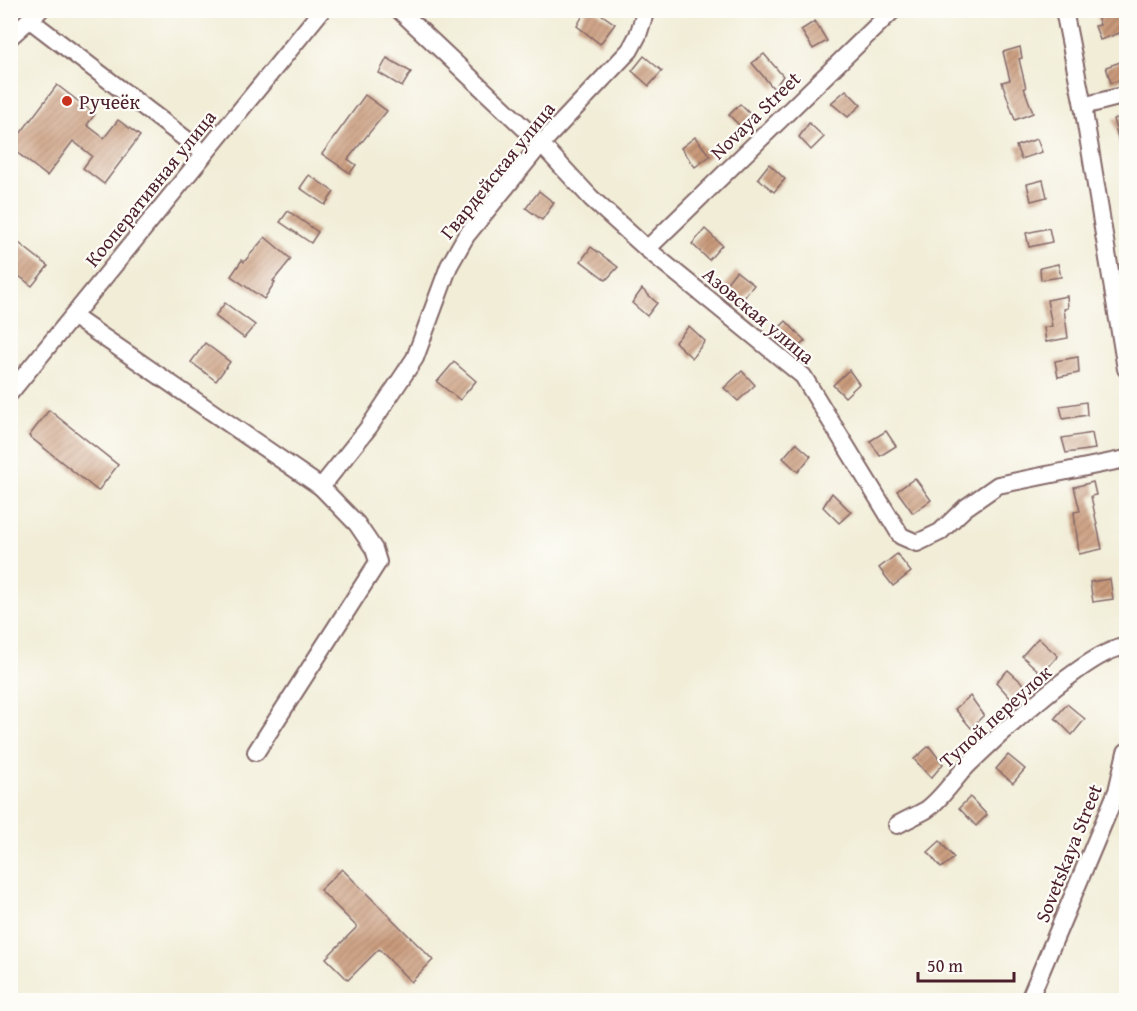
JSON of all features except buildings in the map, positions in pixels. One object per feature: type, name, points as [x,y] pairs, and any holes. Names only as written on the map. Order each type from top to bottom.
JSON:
[{"type":"street","name":"Кооперативная улица","points":[[10,393],[322,10]]},
{"type":"street","name":"Азовская улица","points":[[399,10],[541,144],[591,198],[647,249],[803,376],[901,536],[917,543],[940,532],[965,508],[998,485],[1126,459]]},
{"type":"street","name":"Гвардейская улица","points":[[321,487],[369,427],[415,358],[449,266],[466,236],[541,144],[630,50],[638,35],[645,10]]},
{"type":"street","name":"Novaya Street","points":[[647,249],[892,10]]},
{"type":"street","points":[[1064,10],[1083,106],[1126,369]]},
{"type":"street","points":[[10,37],[35,15],[204,153]]},
{"type":"street","points":[[1083,106],[1126,95]]},
{"type":"street","points":[[74,317],[321,487],[357,524],[374,549],[378,562],[256,752]]},
{"type":"street","name":"Тупой переулок","points":[[897,825],[927,809],[969,764],[1031,708],[1084,666],[1119,647],[1126,647]]},
{"type":"street","name":"Sovetskaya Street","points":[[1029,1000],[1117,791],[1126,752]]},
{"type":"place","name":"Ручеёк","points":[[67,101]]}]
